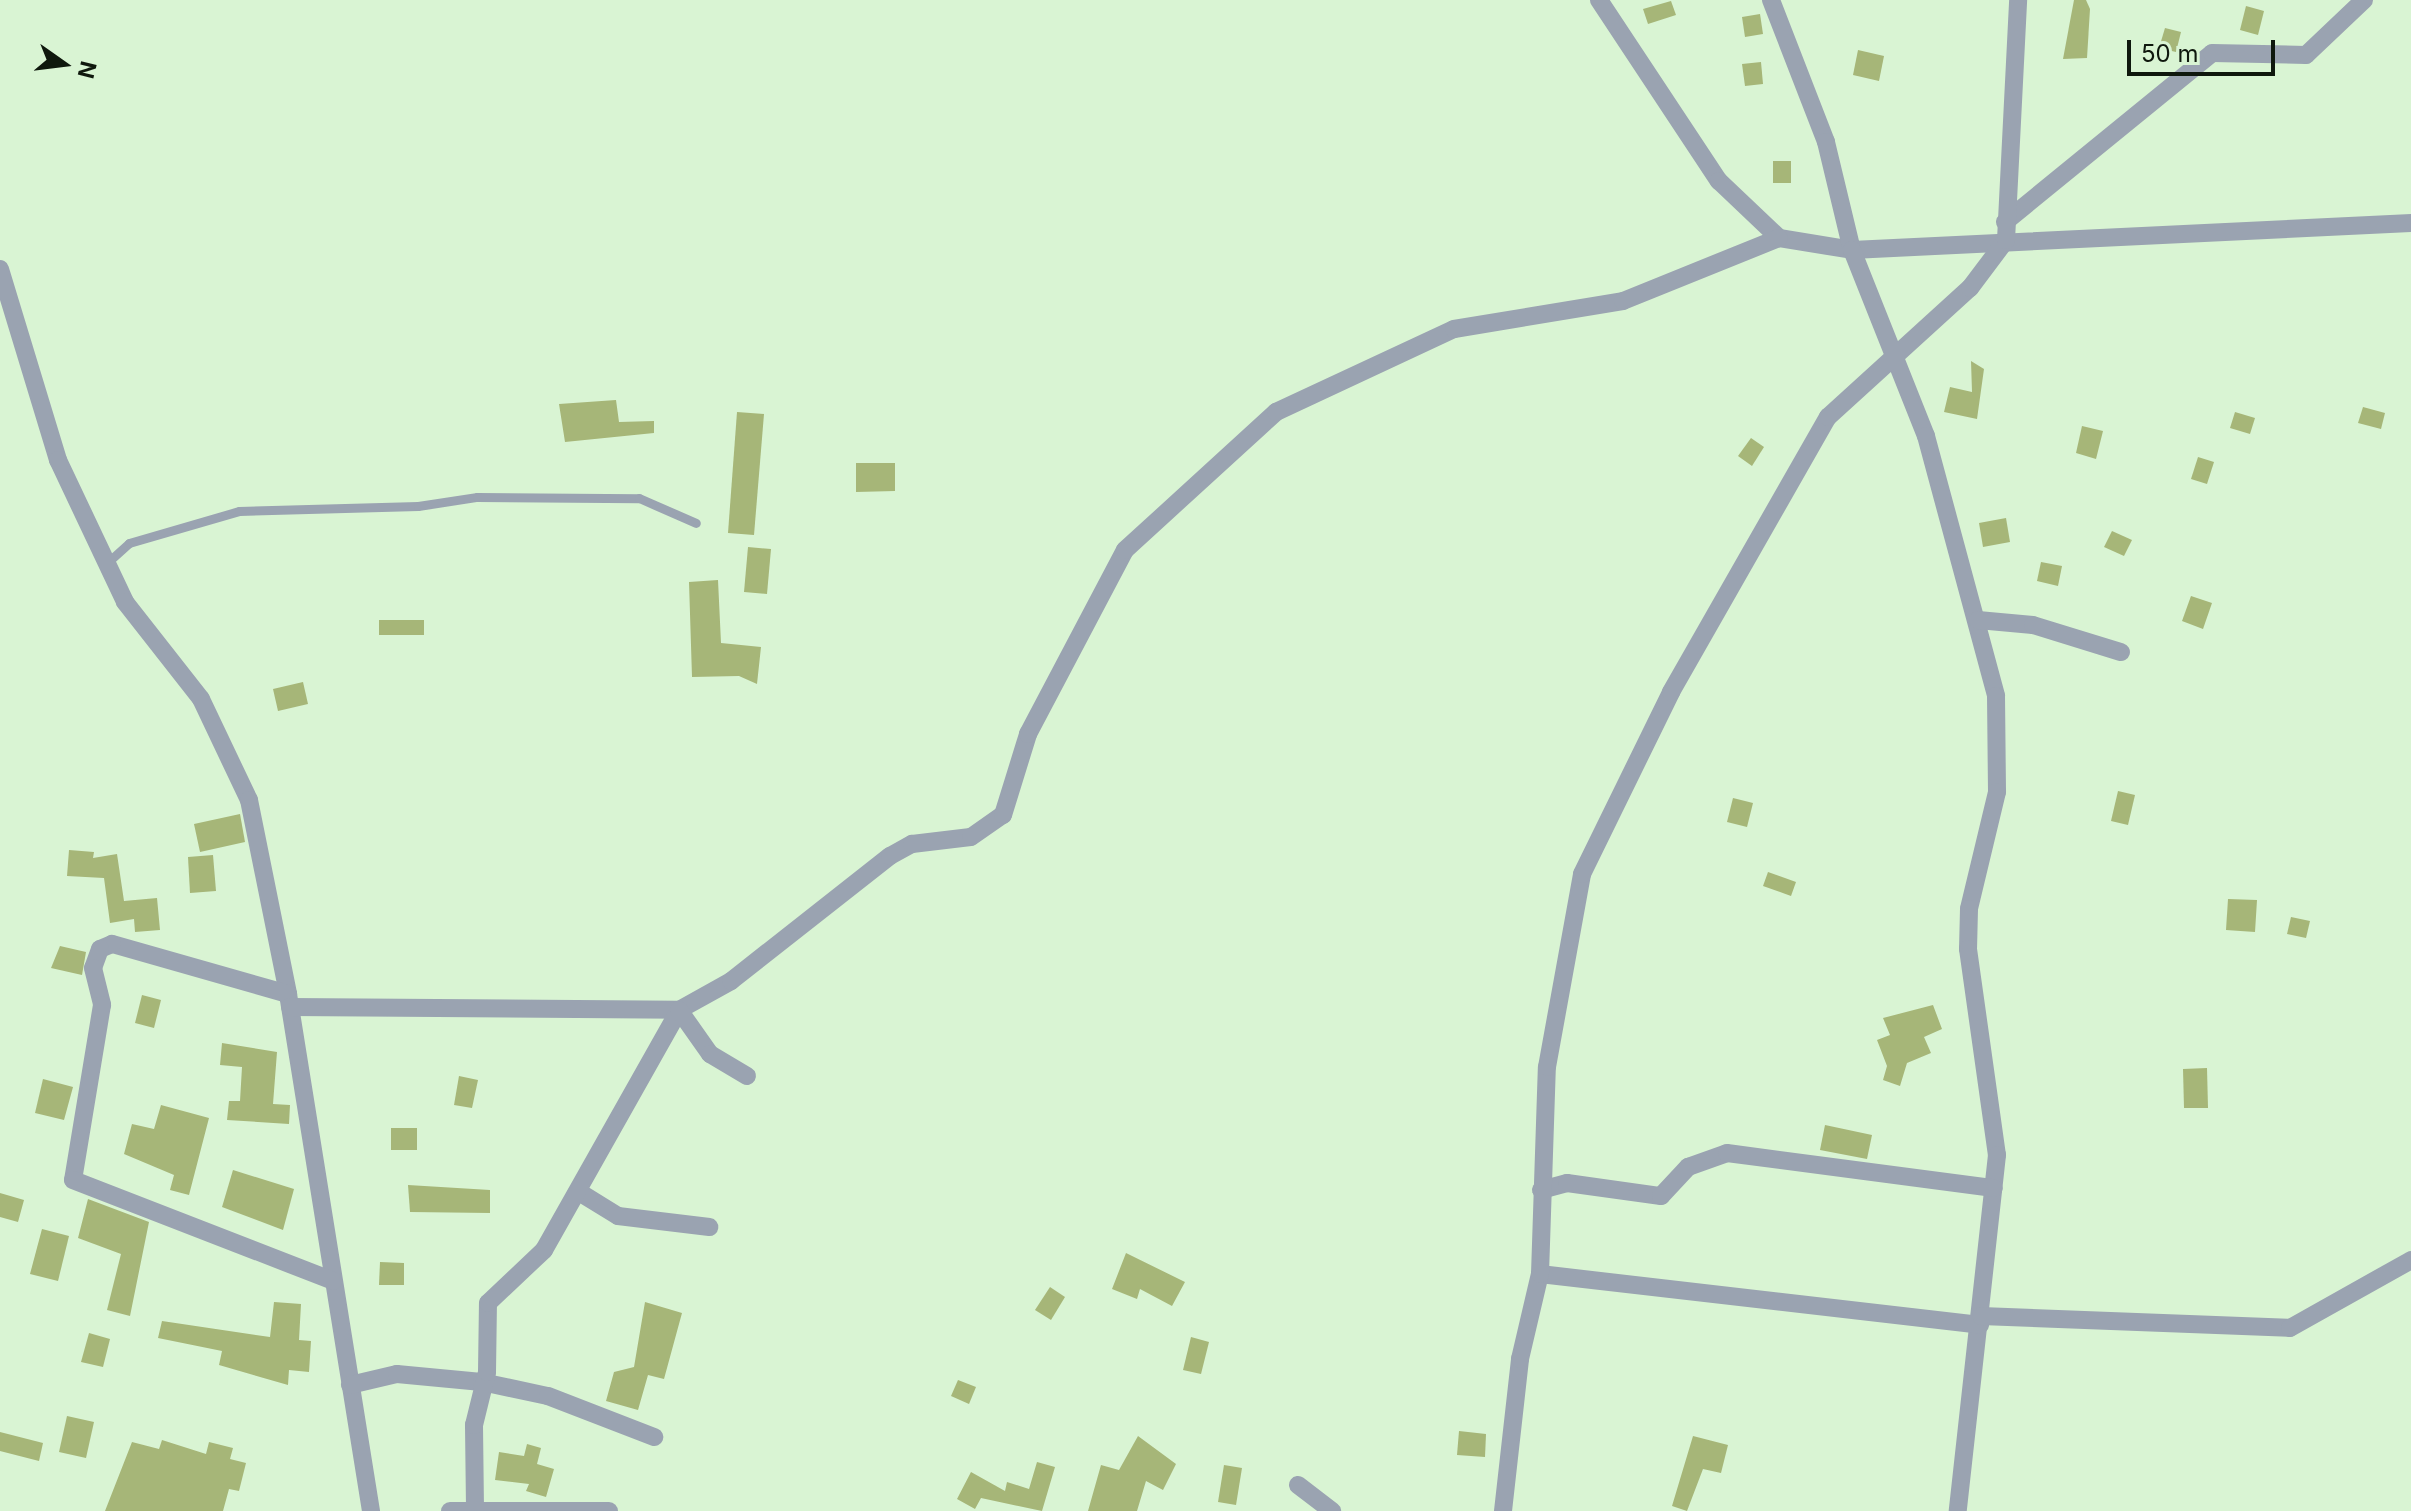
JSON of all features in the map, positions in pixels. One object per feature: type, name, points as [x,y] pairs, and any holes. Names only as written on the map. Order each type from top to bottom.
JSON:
[{"type":"street","points":[[1599,0],[1719,181],[1779,238]]},
{"type":"street","points":[[1771,0],[1826,142],[1852,250],[1926,436],[1955,560],[1978,620],[1996,696],[1997,792],[1969,909],[1968,949],[1994,1106],[1994,1188],[1958,1511]]},
{"type":"street","points":[[2006,231],[2018,0]]},
{"type":"street","points":[[1503,1511],[1520,1359],[1540,1274],[1547,1067],[1582,874],[1600,830],[1828,417],[1970,288],[2006,231],[2212,53],[2306,55],[2364,0]]},
{"type":"street","points":[[333,1281],[73,1180],[102,1005],[93,968],[100,949],[112,944],[289,1000],[679,1010],[731,981],[890,856],[912,844],[971,837],[1003,815],[1028,734],[1125,550],[1276,412],[1454,329],[1623,301],[1779,238],[1852,250],[2006,231],[2411,223]]},
{"type":"street","points":[[0,269],[4,305],[58,460],[125,602],[201,699],[249,800],[289,1000],[371,1511]]},
{"type":"street","points":[[1978,620],[2033,625],[2121,652]]},
{"type":"street","points":[[679,1010],[710,1054],[747,1076]]},
{"type":"street","points":[[475,1508],[488,1303],[544,1250],[679,1010]]},
{"type":"street","points":[[1541,1190],[1567,1183],[1661,1196],[1688,1167],[1727,1153],[1994,1188]]},
{"type":"street","points":[[579,1192],[618,1216],[709,1227]]},
{"type":"street","points":[[1540,1274],[1980,1321],[2290,1328],[2411,1260]]},
{"type":"street","points":[[350,1385],[397,1374],[482,1382],[548,1396],[654,1437]]},
{"type":"street","points":[[1298,1485],[1332,1511]]},
{"type":"street","points":[[450,1511],[475,1508],[609,1511]]},
{"type":"lane","points":[[108,562],[129,543],[239,511],[418,506],[477,497],[639,498],[696,523]]},
{"type":"building","points":[[2074,0],[2086,0],[2090,9],[2087,58],[2063,59]]},
{"type":"building","points":[[1671,1],[1676,15],[1648,24],[1643,9]]},
{"type":"building","points":[[2246,6],[2264,11],[2258,35],[2240,30]]},
{"type":"building","points":[[1760,14],[1763,34],[1745,37],[1742,17]]},
{"type":"building","points":[[2165,28],[2181,32],[2176,52],[2159,48]]},
{"type":"building","points":[[1858,50],[1884,56],[1879,81],[1853,75]]},
{"type":"building","points":[[1761,62],[1763,84],[1745,86],[1742,64]]},
{"type":"building","points":[[1773,161],[1791,161],[1791,183],[1773,183]]},
{"type":"building","points":[[1971,361],[1984,369],[1977,419],[1944,412],[1950,387],[1972,392]]},
{"type":"building","points":[[616,400],[619,422],[654,421],[654,433],[565,442],[559,404]]},
{"type":"building","points":[[2363,407],[2385,413],[2381,429],[2358,423]]},
{"type":"building","points":[[737,412],[764,414],[754,535],[728,533]]},
{"type":"building","points":[[2235,412],[2255,418],[2250,434],[2230,428]]},
{"type":"building","points":[[2082,426],[2103,431],[2096,459],[2076,453]]},
{"type":"building","points":[[1751,438],[1764,447],[1752,466],[1738,456]]},
{"type":"building","points":[[2198,457],[2214,462],[2207,484],[2191,479]]},
{"type":"building","points":[[856,463],[895,463],[895,491],[856,492]]},
{"type":"building","points":[[2006,518],[2010,542],[1983,547],[1979,523]]},
{"type":"building","points":[[2112,531],[2132,540],[2124,556],[2104,547]]},
{"type":"building","points":[[748,547],[771,549],[767,594],[744,592]]},
{"type":"building","points":[[2041,562],[2062,566],[2058,586],[2037,581]]},
{"type":"building","points":[[718,580],[721,643],[761,647],[757,684],[739,676],[692,677],[689,582]]},
{"type":"building","points":[[2191,596],[2212,603],[2203,629],[2182,621]]},
{"type":"building","points":[[379,620],[424,620],[424,635],[379,635]]},
{"type":"building","points":[[303,682],[308,704],[278,711],[273,689]]},
{"type":"building","points":[[2118,791],[2135,795],[2128,825],[2111,821]]},
{"type":"building","points":[[1733,798],[1753,803],[1747,827],[1727,822]]},
{"type":"building","points":[[240,814],[245,842],[200,852],[194,824]]},
{"type":"building","points":[[69,850],[94,852],[93,858],[117,854],[124,901],[157,898],[160,930],[135,932],[134,919],[110,923],[104,878],[67,876]]},
{"type":"building","points":[[213,855],[216,891],[190,893],[188,857]]},
{"type":"building","points":[[1768,872],[1796,882],[1791,896],[1763,886]]},
{"type":"building","points":[[2228,899],[2257,900],[2255,932],[2226,930]]},
{"type":"building","points":[[2291,917],[2310,921],[2306,938],[2287,934]]},
{"type":"building","points":[[60,946],[86,952],[82,975],[51,968]]},
{"type":"building","points":[[142,995],[161,1000],[154,1028],[135,1023]]},
{"type":"building","points":[[1933,1005],[1942,1029],[1924,1037],[1931,1053],[1907,1063],[1900,1086],[1883,1080],[1887,1066],[1877,1040],[1890,1035],[1883,1018]]},
{"type":"building","points":[[222,1043],[277,1052],[273,1104],[290,1105],[289,1124],[227,1120],[229,1101],[240,1101],[242,1067],[220,1065]]},
{"type":"building","points":[[2207,1068],[2208,1108],[2184,1108],[2183,1069]]},
{"type":"building","points":[[459,1076],[478,1080],[472,1108],[454,1105]]},
{"type":"building","points":[[43,1079],[73,1087],[64,1120],[35,1113]]},
{"type":"building","points":[[161,1105],[209,1118],[189,1195],[170,1190],[174,1175],[124,1154],[132,1124],[154,1129]]},
{"type":"building","points":[[1825,1125],[1872,1135],[1867,1159],[1820,1150]]},
{"type":"building","points":[[391,1128],[417,1128],[417,1150],[391,1150]]},
{"type":"building","points":[[233,1170],[294,1189],[283,1230],[222,1207]]},
{"type":"building","points":[[408,1185],[490,1190],[490,1213],[410,1212]]},
{"type":"building","points":[[0,1193],[24,1200],[18,1222],[0,1217]]},
{"type":"building","points":[[88,1199],[149,1222],[130,1316],[107,1310],[121,1254],[78,1238]]},
{"type":"building","points":[[42,1229],[69,1236],[58,1281],[30,1274]]},
{"type":"building","points":[[1126,1253],[1185,1282],[1172,1306],[1140,1289],[1137,1299],[1112,1289]]},
{"type":"building","points":[[380,1262],[404,1263],[404,1285],[379,1285]]},
{"type":"building","points":[[1050,1287],[1065,1297],[1051,1320],[1035,1310]]},
{"type":"building","points":[[274,1302],[301,1304],[299,1340],[311,1341],[309,1372],[289,1370],[288,1385],[219,1365],[222,1351],[158,1338],[162,1321],[270,1337]]},
{"type":"building","points":[[645,1302],[682,1313],[664,1379],[648,1375],[638,1410],[606,1401],[614,1372],[634,1367]]},
{"type":"building","points":[[89,1333],[110,1339],[103,1367],[81,1362]]},
{"type":"building","points":[[1191,1337],[1209,1342],[1201,1374],[1183,1370]]},
{"type":"building","points":[[958,1380],[976,1387],[969,1404],[951,1396]]},
{"type":"building","points":[[67,1416],[94,1422],[86,1458],[59,1452]]},
{"type":"building","points":[[1459,1431],[1486,1434],[1485,1457],[1457,1455]]},
{"type":"building","points":[[0,1432],[43,1443],[39,1461],[0,1451]]},
{"type":"building","points":[[1138,1436],[1176,1464],[1163,1490],[1146,1481],[1137,1511],[1088,1511],[1101,1465],[1119,1470]]},
{"type":"building","points":[[1693,1436],[1728,1445],[1721,1473],[1703,1469],[1687,1511],[1672,1506]]},
{"type":"building","points":[[162,1440],[206,1454],[209,1442],[233,1448],[230,1459],[246,1463],[239,1491],[229,1489],[223,1511],[105,1511],[132,1442],[159,1449]]},
{"type":"building","points":[[527,1444],[541,1448],[537,1464],[554,1469],[546,1497],[526,1491],[529,1484],[495,1480],[499,1452],[524,1456]]},
{"type":"building","points":[[1037,1462],[1055,1467],[1042,1511],[981,1498],[975,1509],[957,1499],[971,1472],[1005,1491],[1007,1482],[1029,1489]]},
{"type":"building","points":[[1224,1465],[1242,1468],[1236,1505],[1218,1502]]}]
